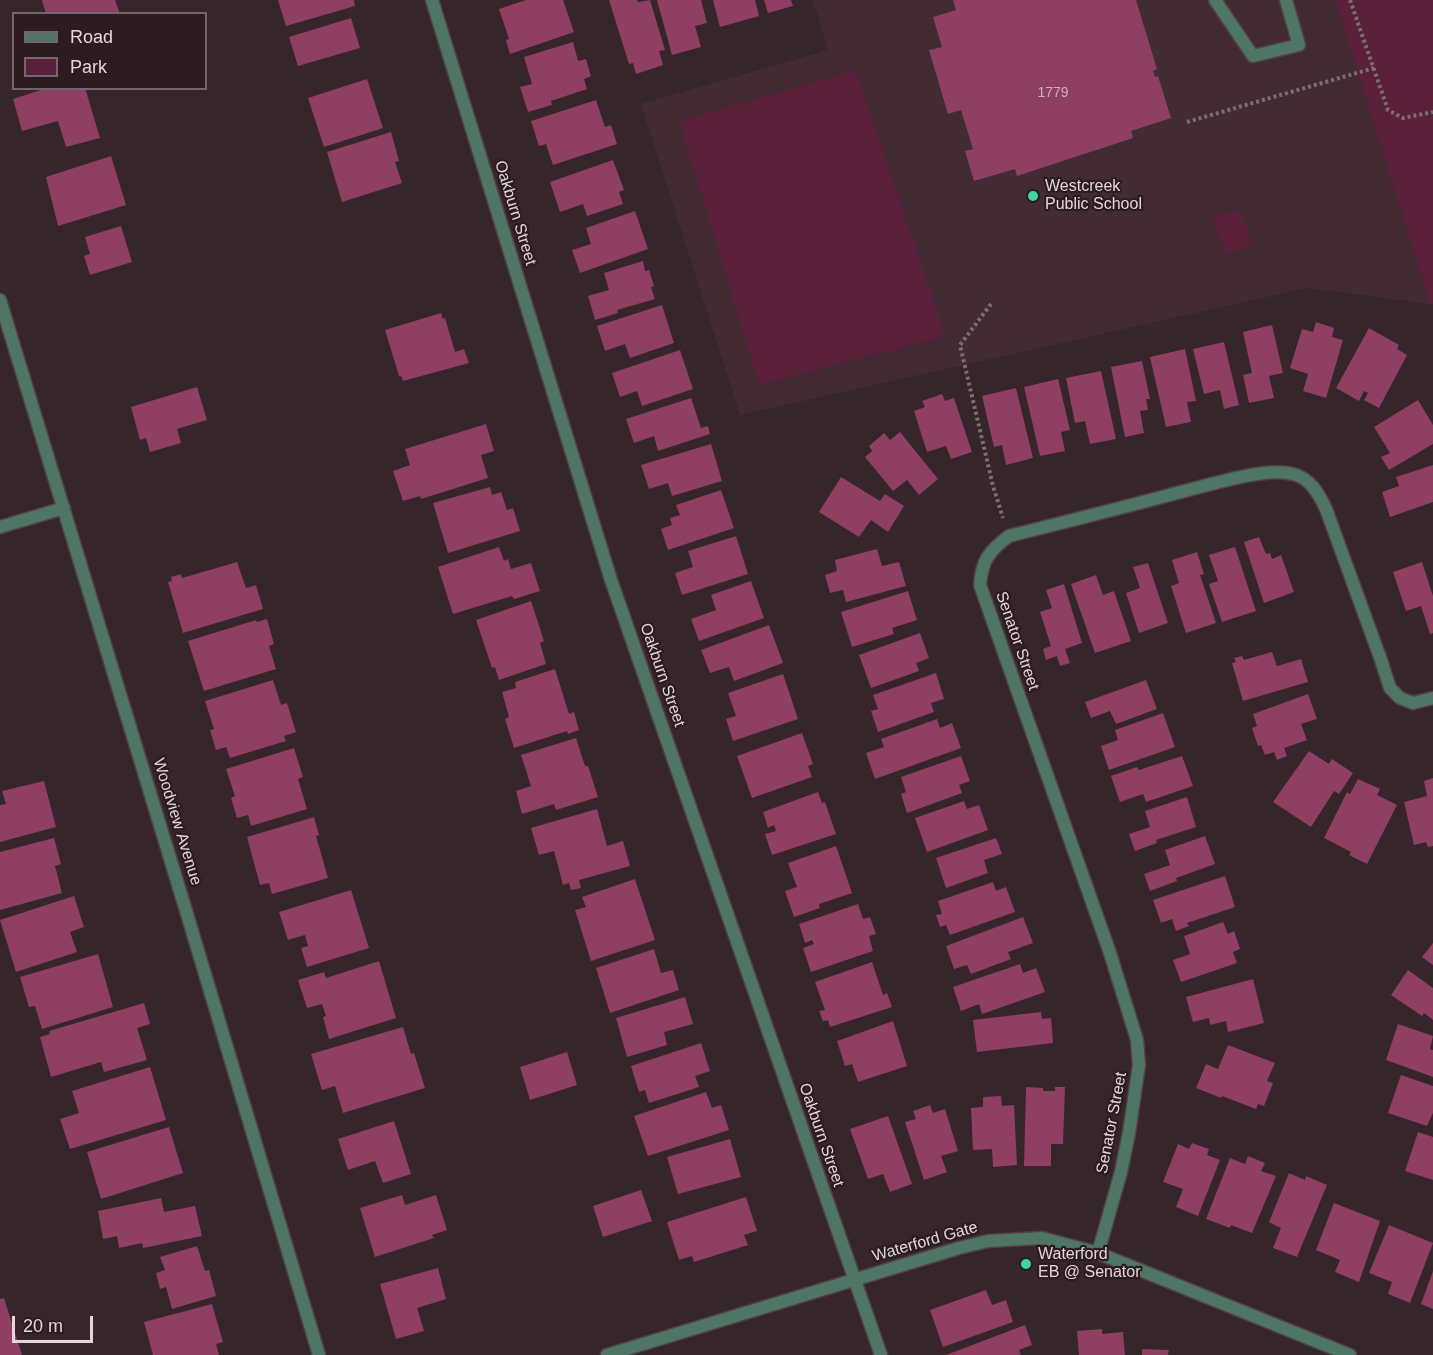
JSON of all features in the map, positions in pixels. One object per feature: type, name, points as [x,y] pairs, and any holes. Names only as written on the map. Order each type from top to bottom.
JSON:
[{"type":"street","name":"Oakburn Street","points":[[432,0],[611,579],[881,1355]]},
{"type":"street","points":[[1215,0],[1253,56],[1299,45],[1286,0]]},
{"type":"street","name":"Woodview Avenue","points":[[0,300],[319,1355]]},
{"type":"street","points":[[1009,536],[1238,479],[1268,473],[1290,473],[1302,477],[1320,496],[1326,509],[1382,660],[1390,688],[1400,698],[1413,703],[1433,698]]},
{"type":"street","points":[[0,527],[64,508]]},
{"type":"street","name":"Senator Street","points":[[1009,536],[991,550],[982,569],[980,585],[1110,953],[1137,1040],[1139,1065],[1129,1133],[1121,1172],[1098,1252]]},
{"type":"street","name":"Waterford Gate","points":[[606,1355],[958,1248],[988,1241],[1042,1238],[1098,1252],[1350,1355]]},
{"type":"path","points":[[1350,0],[1388,110],[1403,118],[1433,112]]},
{"type":"path","points":[[1187,122],[1374,68]]},
{"type":"path","points":[[991,304],[960,345],[993,486],[1009,536]]},
{"type":"shaded area","name":"Westcreek Public School","points":[[813,0],[1335,0],[1430,304],[1307,288],[740,415],[641,104],[828,50]]},
{"type":"green space","points":[[1335,0],[1433,0],[1433,304],[1430,304]]},
{"type":"green space","points":[[856,70],[946,336],[759,385],[679,121]]},
{"type":"green space","points":[[1239,210],[1253,245],[1226,255],[1212,217]]},
{"type":"building","points":[[42,0],[115,0],[119,12],[45,12]]},
{"type":"building","points":[[278,0],[354,0],[355,6],[286,26]]},
{"type":"building","points":[[526,0],[563,0],[574,32],[510,54],[506,40],[509,39],[499,9]]},
{"type":"building","points":[[609,0],[637,0],[638,2],[650,0],[665,50],[659,51],[663,65],[636,74],[633,63],[629,64]]},
{"type":"building","points":[[657,0],[701,0],[707,23],[695,26],[701,47],[672,55]]},
{"type":"building","points":[[713,0],[755,0],[759,16],[720,27]]},
{"type":"building","points":[[764,0],[791,0],[793,6],[768,13]]},
{"type":"building","points":[[953,0],[1136,0],[1157,69],[1153,71],[1155,77],[1158,76],[1171,118],[1131,131],[1133,138],[1017,176],[1015,169],[974,181],[965,151],[973,149],[961,110],[948,114],[929,50],[942,47],[933,17],[956,10]]},
{"type":"building","points":[[351,18],[360,48],[298,66],[289,37]]},
{"type":"building","points":[[573,42],[578,61],[586,59],[591,76],[584,79],[587,89],[551,101],[552,105],[528,112],[520,87],[532,84],[524,57]]},
{"type":"building","points":[[367,79],[383,128],[324,147],[308,98]]},
{"type":"building","points":[[41,90],[86,90],[100,138],[66,147],[58,121],[22,131],[13,99]]},
{"type":"building","points":[[596,100],[605,127],[611,125],[617,144],[553,165],[546,144],[539,146],[531,121]]},
{"type":"building","points":[[391,132],[399,161],[395,162],[402,183],[342,202],[327,152]]},
{"type":"building","points":[[111,156],[126,205],[58,226],[46,177]]},
{"type":"building","points":[[613,160],[624,190],[619,192],[623,204],[587,216],[583,204],[560,212],[550,182]]},
{"type":"building","points":[[635,211],[648,249],[580,273],[572,250],[591,244],[586,228]]},
{"type":"building","points":[[121,226],[132,262],[90,275],[84,256],[90,254],[85,237]]},
{"type":"building","points":[[643,261],[645,271],[649,270],[655,299],[617,310],[618,313],[595,320],[588,296],[609,290],[604,273]]},
{"type":"building","points":[[662,305],[674,343],[630,358],[625,344],[605,351],[597,326]]},
{"type":"building","points":[[441,313],[443,319],[445,318],[455,352],[464,349],[469,363],[403,381],[399,376],[385,330]]},
{"type":"building","points":[[1316,322],[1334,328],[1332,337],[1343,340],[1326,398],[1303,391],[1308,374],[1290,368],[1302,329],[1313,332]]},
{"type":"building","points":[[1272,325],[1283,373],[1269,376],[1274,398],[1249,403],[1243,375],[1252,373],[1243,332]]},
{"type":"building","points":[[1369,328],[1399,345],[1397,349],[1407,355],[1379,408],[1364,400],[1368,393],[1364,391],[1359,401],[1336,388]]},
{"type":"building","points":[[1224,342],[1239,405],[1224,409],[1220,390],[1204,394],[1193,349]]},
{"type":"building","points":[[1185,349],[1196,401],[1187,402],[1191,422],[1166,427],[1150,357]]},
{"type":"building","points":[[680,350],[693,389],[642,406],[637,391],[620,397],[612,373]]},
{"type":"building","points":[[1142,361],[1150,399],[1146,399],[1148,410],[1140,411],[1144,433],[1125,437],[1111,367]]},
{"type":"building","points":[[1101,371],[1116,439],[1090,444],[1085,421],[1075,423],[1066,378]]},
{"type":"building","points":[[1058,379],[1070,430],[1061,432],[1065,451],[1040,456],[1024,387]]},
{"type":"building","points":[[197,387],[207,420],[177,429],[181,443],[150,452],[146,438],[140,440],[131,407]]},
{"type":"building","points":[[1016,388],[1033,458],[1006,465],[1002,445],[994,447],[982,396]]},
{"type":"building","points":[[942,394],[945,401],[954,398],[972,452],[951,459],[946,446],[927,452],[914,411],[925,407],[922,401]]},
{"type":"building","points":[[691,398],[701,428],[708,426],[710,434],[658,451],[654,436],[634,443],[626,419]]},
{"type":"building","points":[[1418,400],[1433,425],[1433,444],[1389,470],[1381,457],[1390,453],[1374,427]]},
{"type":"building","points":[[486,424],[494,451],[481,455],[488,478],[421,499],[420,496],[403,501],[393,471],[410,465],[405,449]]},
{"type":"building","points":[[900,432],[938,479],[919,495],[907,480],[893,491],[865,457],[872,451],[869,446],[884,433],[890,440]]},
{"type":"building","points":[[711,444],[722,481],[672,496],[668,483],[649,489],[641,465]]},
{"type":"building","points":[[1433,465],[1433,502],[1390,517],[1382,492],[1399,486],[1396,477]]},
{"type":"building","points":[[841,477],[880,501],[885,494],[904,506],[888,532],[871,520],[859,537],[819,512]]},
{"type":"building","points":[[490,487],[492,495],[501,492],[507,510],[513,508],[520,531],[448,553],[433,503]]},
{"type":"building","points":[[721,490],[734,528],[668,550],[661,529],[672,525],[670,518],[680,515],[676,505]]},
{"type":"building","points":[[736,536],[748,574],[682,595],[675,573],[693,567],[688,551]]},
{"type":"building","points":[[1259,537],[1266,554],[1270,553],[1272,559],[1281,555],[1294,592],[1264,603],[1244,542]]},
{"type":"building","points":[[499,547],[504,561],[508,559],[511,569],[531,563],[540,591],[514,599],[512,596],[453,614],[438,567]]},
{"type":"building","points":[[1235,547],[1256,611],[1222,622],[1209,584],[1218,581],[1209,555]]},
{"type":"building","points":[[877,549],[882,566],[899,562],[906,586],[846,602],[843,590],[830,593],[825,575],[837,571],[835,560]]},
{"type":"building","points":[[1197,552],[1204,574],[1200,575],[1216,623],[1186,633],[1171,586],[1179,583],[1172,560]]},
{"type":"building","points":[[237,562],[246,588],[256,585],[263,609],[183,633],[168,582],[172,581],[171,577],[181,574],[182,578]]},
{"type":"building","points":[[1422,562],[1433,596],[1433,633],[1430,634],[1421,606],[1406,611],[1393,572]]},
{"type":"building","points":[[1148,563],[1168,623],[1139,633],[1126,593],[1140,588],[1133,567]]},
{"type":"building","points":[[1096,575],[1103,595],[1114,591],[1131,641],[1095,653],[1071,584]]},
{"type":"building","points":[[751,581],[764,618],[699,641],[691,619],[716,610],[711,595]]},
{"type":"building","points":[[1064,584],[1082,643],[1065,649],[1070,663],[1060,666],[1057,656],[1046,660],[1043,649],[1051,646],[1040,612],[1052,608],[1046,590]]},
{"type":"building","points":[[908,591],[917,620],[892,628],[894,634],[852,647],[841,612]]},
{"type":"building","points":[[531,601],[544,641],[540,643],[546,664],[499,680],[495,667],[492,668],[476,620]]},
{"type":"building","points":[[267,619],[274,644],[269,646],[276,669],[204,691],[188,641],[256,620],[257,622]]},
{"type":"building","points":[[769,625],[783,663],[734,681],[729,667],[710,673],[701,650]]},
{"type":"building","points":[[920,633],[929,658],[916,663],[919,671],[871,688],[859,655]]},
{"type":"building","points":[[1272,652],[1277,666],[1301,659],[1308,682],[1243,701],[1232,663],[1236,662],[1234,658],[1242,656],[1244,660]]},
{"type":"building","points":[[555,669],[569,714],[574,712],[579,730],[568,734],[567,731],[514,748],[505,719],[509,717],[502,692],[516,688],[515,682]]},
{"type":"building","points":[[936,673],[944,699],[931,703],[934,712],[878,732],[871,711],[878,709],[873,695]]},
{"type":"building","points":[[783,674],[798,719],[733,741],[726,719],[736,716],[728,693]]},
{"type":"building","points":[[273,680],[281,705],[287,703],[296,732],[284,736],[286,741],[230,758],[226,747],[216,750],[210,730],[214,729],[205,701]]},
{"type":"building","points":[[1146,680],[1157,709],[1116,724],[1110,711],[1091,718],[1085,702]]},
{"type":"building","points":[[1308,694],[1317,719],[1301,724],[1307,740],[1284,748],[1287,756],[1277,760],[1274,752],[1265,755],[1261,745],[1258,746],[1252,728],[1257,726],[1253,714]]},
{"type":"building","points":[[1163,713],[1175,747],[1109,770],[1101,746],[1118,740],[1115,730]]},
{"type":"building","points":[[937,719],[940,728],[952,723],[961,748],[875,779],[866,753],[884,747],[881,739]]},
{"type":"building","points":[[802,733],[813,764],[808,766],[812,777],[752,798],[737,756]]},
{"type":"building","points":[[576,738],[598,797],[556,810],[554,804],[522,814],[516,791],[531,786],[521,755]]},
{"type":"building","points":[[294,748],[303,777],[298,779],[307,809],[251,826],[248,815],[237,818],[231,798],[235,796],[226,769]]},
{"type":"building","points":[[1309,751],[1329,764],[1332,759],[1353,773],[1339,794],[1334,791],[1311,827],[1273,802]]},
{"type":"building","points":[[961,756],[970,781],[959,785],[962,793],[907,813],[901,794],[906,792],[901,777]]},
{"type":"building","points":[[1182,756],[1193,786],[1146,802],[1143,794],[1120,802],[1111,776],[1137,767],[1139,770]]},
{"type":"building","points":[[1433,778],[1433,846],[1428,847],[1426,842],[1414,845],[1404,802],[1427,796],[1424,781]]},
{"type":"building","points":[[1358,779],[1380,789],[1377,795],[1397,805],[1367,864],[1349,855],[1351,852],[1324,838],[1347,792],[1350,794]]},
{"type":"building","points":[[44,781],[56,827],[0,842],[0,805],[6,804],[2,791]]},
{"type":"building","points":[[818,792],[822,803],[825,802],[836,834],[772,855],[765,834],[776,831],[774,825],[768,828],[763,812]]},
{"type":"building","points":[[1187,797],[1196,827],[1156,840],[1157,843],[1135,851],[1129,834],[1150,827],[1145,811]]},
{"type":"building","points":[[964,801],[967,809],[979,805],[988,830],[927,852],[915,818]]},
{"type":"building","points":[[597,809],[607,846],[623,841],[630,866],[579,880],[581,888],[571,890],[569,883],[563,885],[554,851],[539,855],[531,828]]},
{"type":"building","points":[[314,817],[319,835],[316,836],[328,878],[272,894],[269,883],[260,885],[247,837]]},
{"type":"building","points":[[1205,836],[1215,864],[1176,878],[1177,881],[1150,891],[1144,874],[1170,865],[1165,850]]},
{"type":"building","points":[[54,838],[61,864],[55,866],[62,893],[0,910],[0,852]]},
{"type":"building","points":[[996,838],[1002,854],[984,860],[988,873],[946,888],[936,858]]},
{"type":"building","points":[[836,846],[852,893],[819,904],[820,908],[794,917],[785,891],[797,887],[788,863]]},
{"type":"building","points":[[1225,876],[1235,907],[1187,923],[1189,926],[1176,931],[1172,919],[1161,923],[1153,900]]},
{"type":"building","points":[[635,879],[655,940],[591,961],[575,910],[586,907],[582,897]]},
{"type":"building","points":[[993,882],[996,891],[1006,887],[1015,912],[950,935],[946,925],[940,927],[936,915],[942,914],[938,901]]},
{"type":"building","points":[[351,890],[369,948],[307,967],[301,948],[308,946],[305,935],[288,940],[279,912]]},
{"type":"building","points":[[74,896],[84,927],[70,932],[77,952],[16,972],[0,920]]},
{"type":"building","points":[[858,904],[863,919],[870,917],[876,934],[869,936],[873,951],[811,972],[803,948],[814,944],[812,940],[805,943],[799,924]]},
{"type":"building","points":[[1023,917],[1033,943],[1008,952],[1011,959],[971,974],[967,965],[954,969],[946,946]]},
{"type":"building","points":[[1223,922],[1228,934],[1234,931],[1240,949],[1233,952],[1237,963],[1181,982],[1173,960],[1190,954],[1184,936]]},
{"type":"building","points":[[1433,943],[1433,965],[1422,957]]},
{"type":"building","points":[[654,949],[661,973],[673,970],[679,990],[610,1013],[596,968]]},
{"type":"building","points":[[98,954],[113,1007],[42,1029],[35,1006],[29,1007],[20,977]]},
{"type":"building","points":[[379,961],[396,1018],[329,1039],[322,1004],[307,1008],[298,980],[324,972],[326,978]]},
{"type":"building","points":[[872,962],[883,995],[887,993],[892,1007],[830,1027],[828,1020],[823,1021],[819,1011],[825,1010],[815,982]]},
{"type":"building","points":[[1020,964],[1023,973],[1036,968],[1045,992],[982,1014],[979,1004],[961,1011],[953,987]]},
{"type":"building","points":[[1408,970],[1433,988],[1433,1020],[1424,1013],[1422,1016],[1391,995]]},
{"type":"building","points":[[1253,979],[1264,1023],[1228,1032],[1226,1021],[1210,1025],[1209,1018],[1193,1022],[1186,997]]},
{"type":"building","points":[[685,997],[693,1024],[664,1032],[667,1045],[627,1057],[616,1018]]},
{"type":"building","points":[[144,1003],[150,1024],[137,1028],[147,1060],[104,1072],[101,1062],[51,1077],[40,1037],[50,1034],[49,1031]]},
{"type":"building","points":[[1041,1012],[1042,1019],[1051,1018],[1053,1043],[977,1052],[973,1020]]},
{"type":"building","points":[[893,1021],[907,1066],[858,1082],[852,1064],[845,1066],[837,1041]]},
{"type":"building","points":[[1398,1024],[1433,1036],[1430,1049],[1433,1050],[1433,1077],[1386,1060]]},
{"type":"building","points":[[403,1027],[425,1088],[343,1113],[335,1086],[322,1090],[311,1054]]},
{"type":"building","points":[[701,1043],[710,1071],[695,1076],[699,1087],[649,1103],[645,1090],[639,1092],[631,1066]]},
{"type":"building","points":[[1228,1045],[1275,1063],[1267,1081],[1273,1083],[1264,1106],[1258,1104],[1256,1109],[1196,1088],[1206,1064],[1218,1069]]},
{"type":"building","points":[[567,1052],[577,1085],[530,1100],[520,1067]]},
{"type":"building","points":[[150,1067],[166,1120],[70,1149],[60,1119],[79,1113],[72,1091]]},
{"type":"building","points":[[1401,1075],[1433,1086],[1433,1113],[1427,1126],[1388,1113]]},
{"type":"building","points":[[1026,1087],[1055,1091],[1055,1087],[1065,1087],[1063,1144],[1051,1144],[1051,1166],[1024,1166]]},
{"type":"building","points":[[706,1092],[712,1108],[721,1105],[729,1130],[648,1156],[634,1116]]},
{"type":"building","points":[[1001,1096],[1002,1106],[1014,1105],[1017,1165],[993,1167],[992,1149],[973,1150],[971,1108],[983,1107],[983,1097]]},
{"type":"building","points":[[930,1105],[933,1113],[945,1109],[958,1151],[941,1156],[947,1172],[924,1180],[905,1122],[916,1119],[913,1111]]},
{"type":"building","points":[[888,1116],[912,1184],[890,1192],[883,1174],[868,1179],[850,1129]]},
{"type":"building","points":[[394,1121],[411,1174],[383,1183],[375,1161],[348,1170],[338,1139]]},
{"type":"building","points":[[169,1127],[183,1173],[101,1199],[87,1152]]},
{"type":"building","points":[[1418,1132],[1433,1137],[1433,1180],[1405,1171]]},
{"type":"building","points":[[730,1139],[741,1177],[678,1194],[667,1157]]},
{"type":"building","points":[[1192,1143],[1209,1149],[1207,1155],[1220,1160],[1198,1216],[1176,1207],[1183,1189],[1163,1182],[1178,1144],[1189,1149]]},
{"type":"building","points":[[1248,1156],[1265,1163],[1261,1171],[1276,1176],[1252,1233],[1206,1219],[1230,1158],[1245,1164]]},
{"type":"building","points":[[1289,1173],[1305,1180],[1306,1176],[1327,1185],[1297,1257],[1273,1248],[1281,1228],[1269,1222]]},
{"type":"building","points":[[641,1190],[652,1221],[603,1237],[593,1206]]},
{"type":"building","points":[[402,1195],[405,1205],[436,1195],[447,1230],[432,1235],[434,1238],[375,1257],[360,1208]]},
{"type":"building","points":[[746,1197],[757,1231],[744,1235],[748,1245],[694,1262],[692,1256],[679,1260],[667,1222]]},
{"type":"building","points":[[161,1198],[164,1212],[195,1206],[202,1236],[143,1248],[142,1243],[119,1248],[117,1236],[103,1239],[98,1211]]},
{"type":"building","points":[[1334,1203],[1380,1221],[1359,1282],[1335,1272],[1340,1260],[1316,1250]]},
{"type":"building","points":[[1389,1225],[1433,1243],[1410,1303],[1388,1294],[1392,1282],[1369,1273]]},
{"type":"building","points":[[197,1246],[205,1271],[209,1270],[216,1296],[172,1309],[166,1287],[160,1289],[156,1273],[165,1270],[160,1257]]},
{"type":"building","points":[[438,1268],[446,1299],[417,1308],[424,1331],[396,1339],[380,1284]]},
{"type":"building","points":[[1433,1271],[1433,1309],[1421,1304]]},
{"type":"building","points":[[986,1290],[992,1305],[1006,1300],[1013,1322],[943,1347],[930,1310]]},
{"type":"building","points":[[4,1298],[22,1355],[0,1355],[0,1299]]},
{"type":"building","points":[[212,1304],[223,1342],[216,1344],[219,1355],[153,1355],[144,1322]]},
{"type":"building","points":[[1025,1325],[1032,1345],[1019,1350],[1021,1355],[946,1355]]},
{"type":"building","points":[[1102,1329],[1102,1334],[1123,1332],[1125,1355],[1079,1355],[1077,1331]]},
{"type":"building","points":[[1142,1349],[1169,1350],[1168,1355],[1142,1355]]},
{"type":"place","name":"Westcreek Public School","points":[[1033,196]]},
{"type":"place","name":"Waterford EB @ Senator","points":[[1026,1264]]}]
